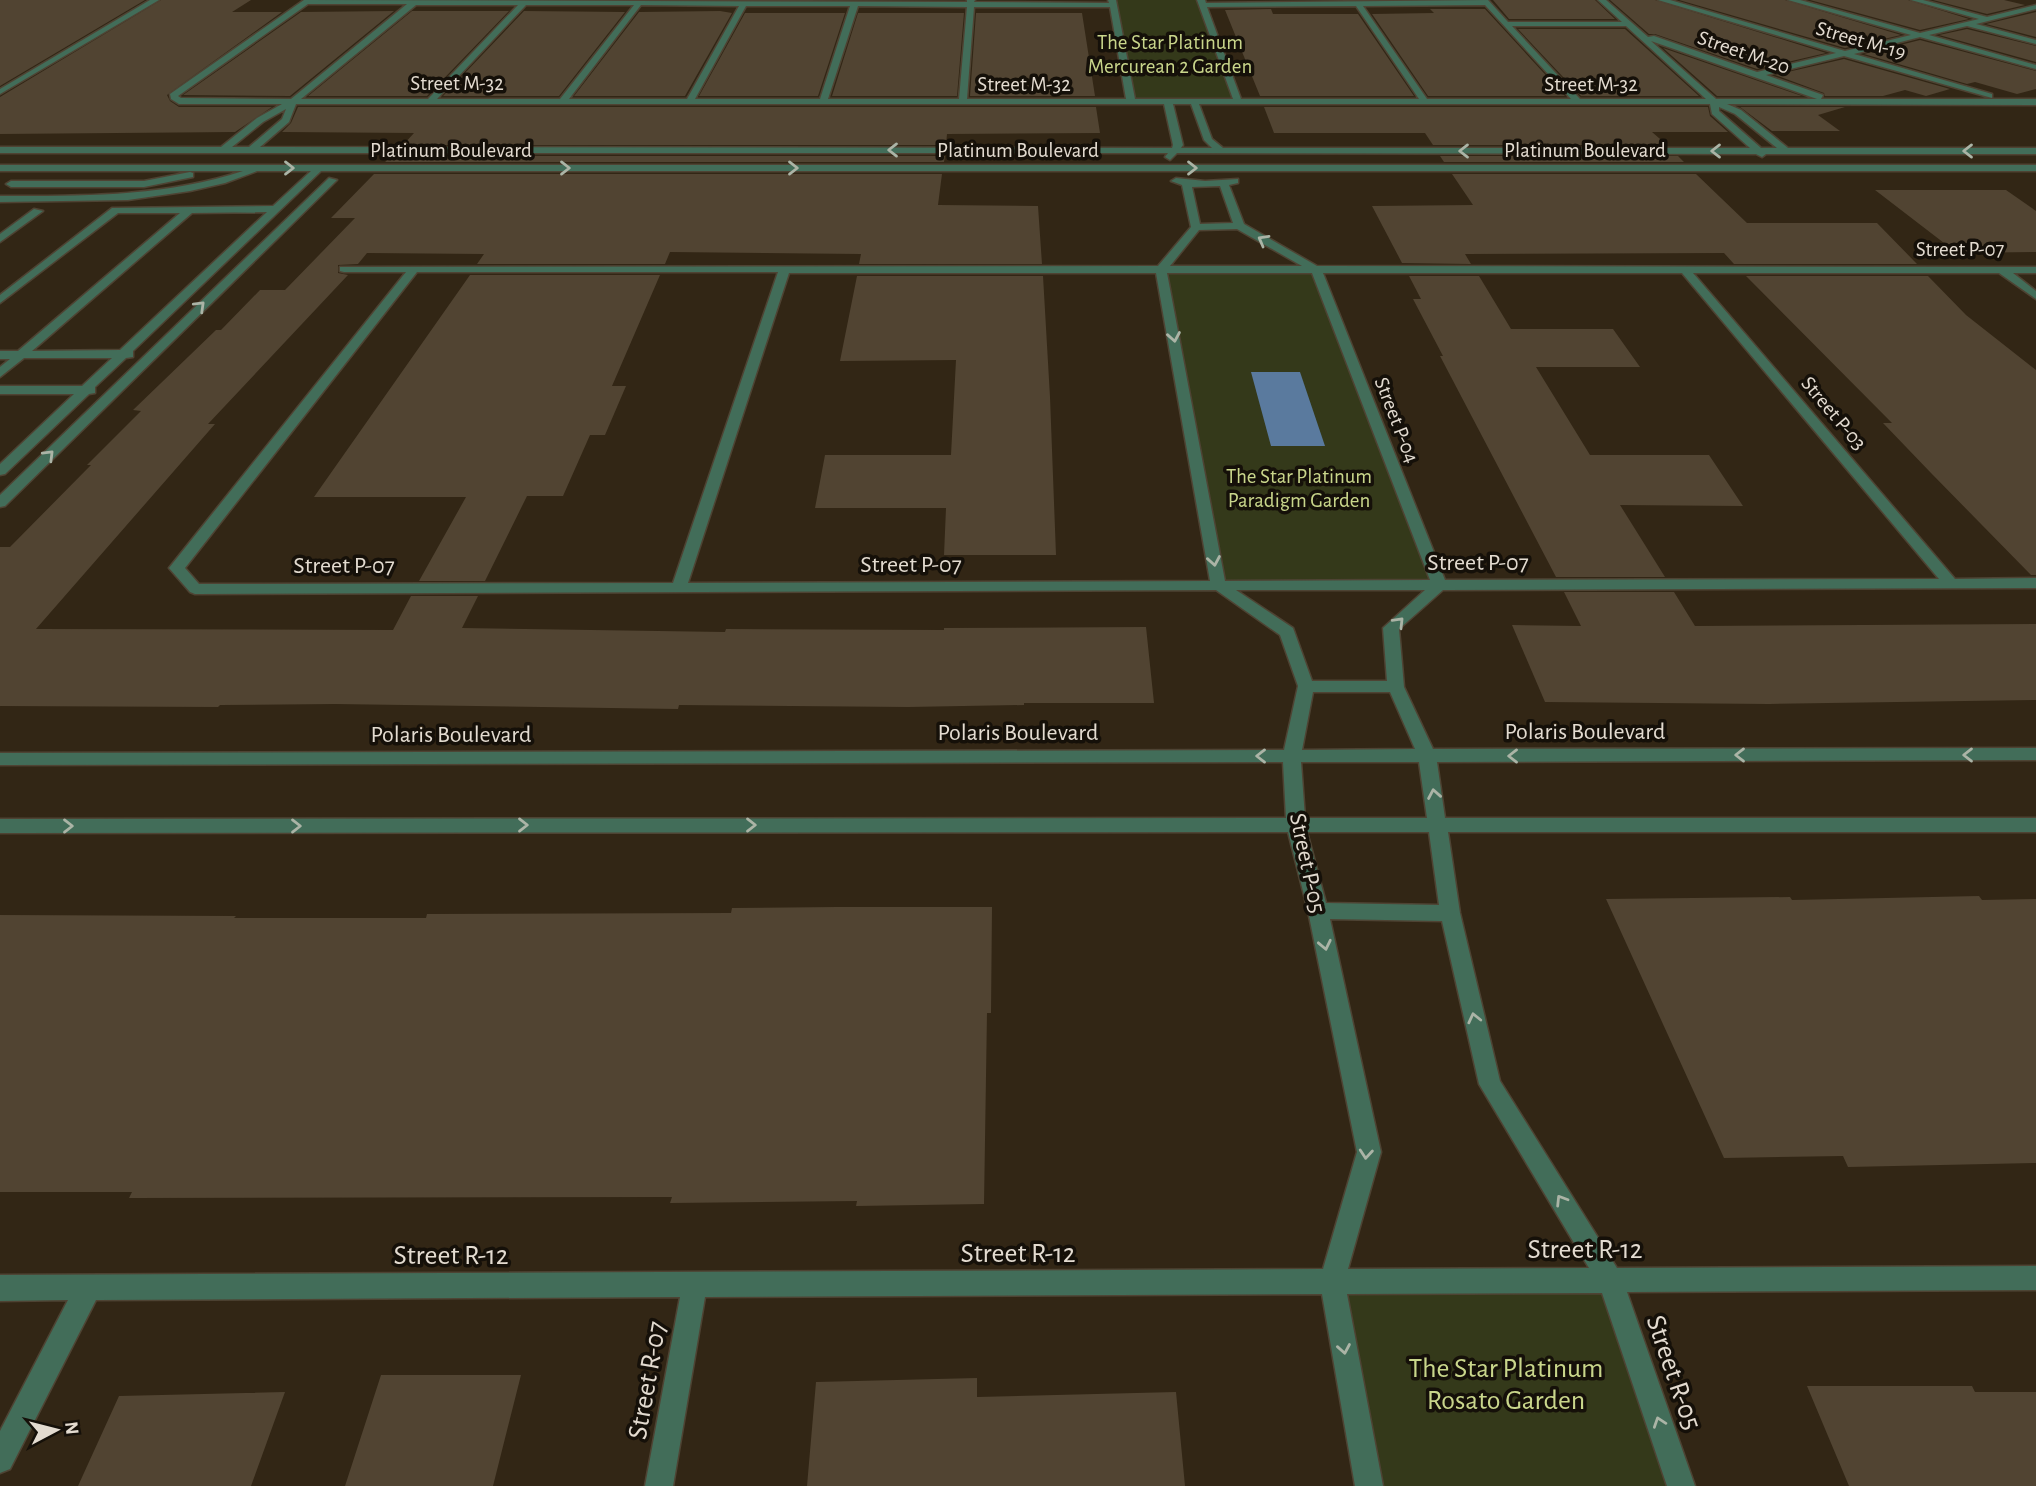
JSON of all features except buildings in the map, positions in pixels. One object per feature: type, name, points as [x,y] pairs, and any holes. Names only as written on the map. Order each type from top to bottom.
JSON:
[{"type":"street","points":[[0,92],[155,0]]},
{"type":"street","points":[[1602,0],[1714,102],[1738,112],[1807,168]]},
{"type":"street","name":"Street M-19","points":[[1662,0],[2009,102]]},
{"type":"street","points":[[1792,0],[2036,67]]},
{"type":"street","points":[[1915,0],[1987,19]]},
{"type":"street","points":[[308,1],[1112,2],[1131,101]]},
{"type":"street","name":"Street M-32","points":[[308,1],[174,94],[179,101],[2036,102]]},
{"type":"street","points":[[11,184],[144,184],[191,175],[260,120],[293,101],[416,1]]},
{"type":"street","points":[[430,101],[526,1]]},
{"type":"street","points":[[563,101],[641,2]]},
{"type":"street","points":[[690,101],[745,2]]},
{"type":"street","points":[[823,101],[855,2]]},
{"type":"street","points":[[962,101],[971,2]]},
{"type":"street","points":[[1238,101],[1202,3],[1485,2],[1577,102]]},
{"type":"street","points":[[1757,75],[1987,19],[2034,3]]},
{"type":"street","points":[[1358,4],[1424,101]]},
{"type":"street","points":[[1506,24],[1629,23]]},
{"type":"street","points":[[1966,24],[2036,42]]},
{"type":"street","name":"Street M-20","points":[[1643,35],[1833,102]]},
{"type":"street","points":[[0,192],[138,191],[208,179],[231,167],[286,120],[293,101]]},
{"type":"street","points":[[1168,101],[1178,140],[1164,168],[1168,176],[1186,183],[1224,183],[1243,176],[1245,168],[1208,140],[1194,101]]},
{"type":"street","points":[[1714,102],[1715,112],[1779,168]]},
{"type":"street","name":"Platinum Boulevard","points":[[0,150],[2036,151]]},
{"type":"street","points":[[0,192],[61,150]]},
{"type":"street","points":[[23,176],[154,175],[174,168],[196,150]]},
{"type":"street","points":[[0,199],[129,198],[169,194],[219,184],[261,168],[282,150]]},
{"type":"street","name":"Platinum Boulevard","points":[[0,167],[2036,168]]},
{"type":"street","points":[[0,503],[152,354],[295,202],[311,184],[307,180],[319,168]]},
{"type":"street","points":[[0,211],[277,209],[295,202],[313,201],[345,168]]},
{"type":"street","points":[[1186,183],[1196,227]]},
{"type":"street","points":[[1224,183],[1238,226]]},
{"type":"street","points":[[129,354],[295,202]]},
{"type":"street","points":[[0,373],[189,209]]},
{"type":"street","points":[[0,471],[91,390],[277,209]]},
{"type":"street","points":[[0,300],[116,210]]},
{"type":"street","points":[[0,239],[38,211]]},
{"type":"street","points":[[1316,270],[1238,226],[1196,227],[1161,270],[1218,586],[1287,632],[1306,686],[1396,687]]},
{"type":"street","name":"Street P-07","points":[[344,269],[2036,270]]},
{"type":"street","name":"Street P-07","points":[[414,269],[177,568],[195,589],[2036,583]]},
{"type":"street","points":[[679,587],[785,270]]},
{"type":"street","name":"Street P-04","points":[[1316,270],[1439,585]]},
{"type":"street","name":"Street P-03","points":[[1685,270],[1951,583]]},
{"type":"street","points":[[2002,270],[2036,296]]},
{"type":"street","points":[[0,355],[152,354]]},
{"type":"street","points":[[0,390],[115,390]]},
{"type":"street","points":[[0,484],[91,390]]},
{"type":"street","name":"Street R-05","points":[[1439,585],[1391,628],[1396,687],[1427,756],[1450,913],[1490,1084],[1610,1279],[1681,1486]]},
{"type":"street","name":"Street P-05","points":[[1306,686],[1292,756],[1296,825],[1318,911],[1369,1152],[1332,1282]]},
{"type":"street","name":"Polaris Boulevard","points":[[0,759],[2036,754]]},
{"type":"street","points":[[0,826],[2036,825]]},
{"type":"street","points":[[1318,911],[1450,913]]},
{"type":"street","name":"Street R-12","points":[[0,1288],[2036,1278]]},
{"type":"street","points":[[1332,1282],[1369,1486]]},
{"type":"street","name":"Street R-07","points":[[659,1486],[695,1284]]},
{"type":"street","points":[[0,1459],[89,1287]]},
{"type":"green space","name":"The Star Platinum Mercurean 2 Garden","points":[[1112,0],[1201,0],[1238,101],[1131,101]]},
{"type":"green space","name":"The Star Platinum Paradigm Garden","points":[[1161,270],[1316,270],[1439,585],[1218,585]]},
{"type":"green space","name":"The Star Platinum Rosato Garden","points":[[1610,1279],[1681,1486],[1369,1486],[1332,1282]]},
{"type":"water","points":[[1251,372],[1300,372],[1325,446],[1271,446]]}]
